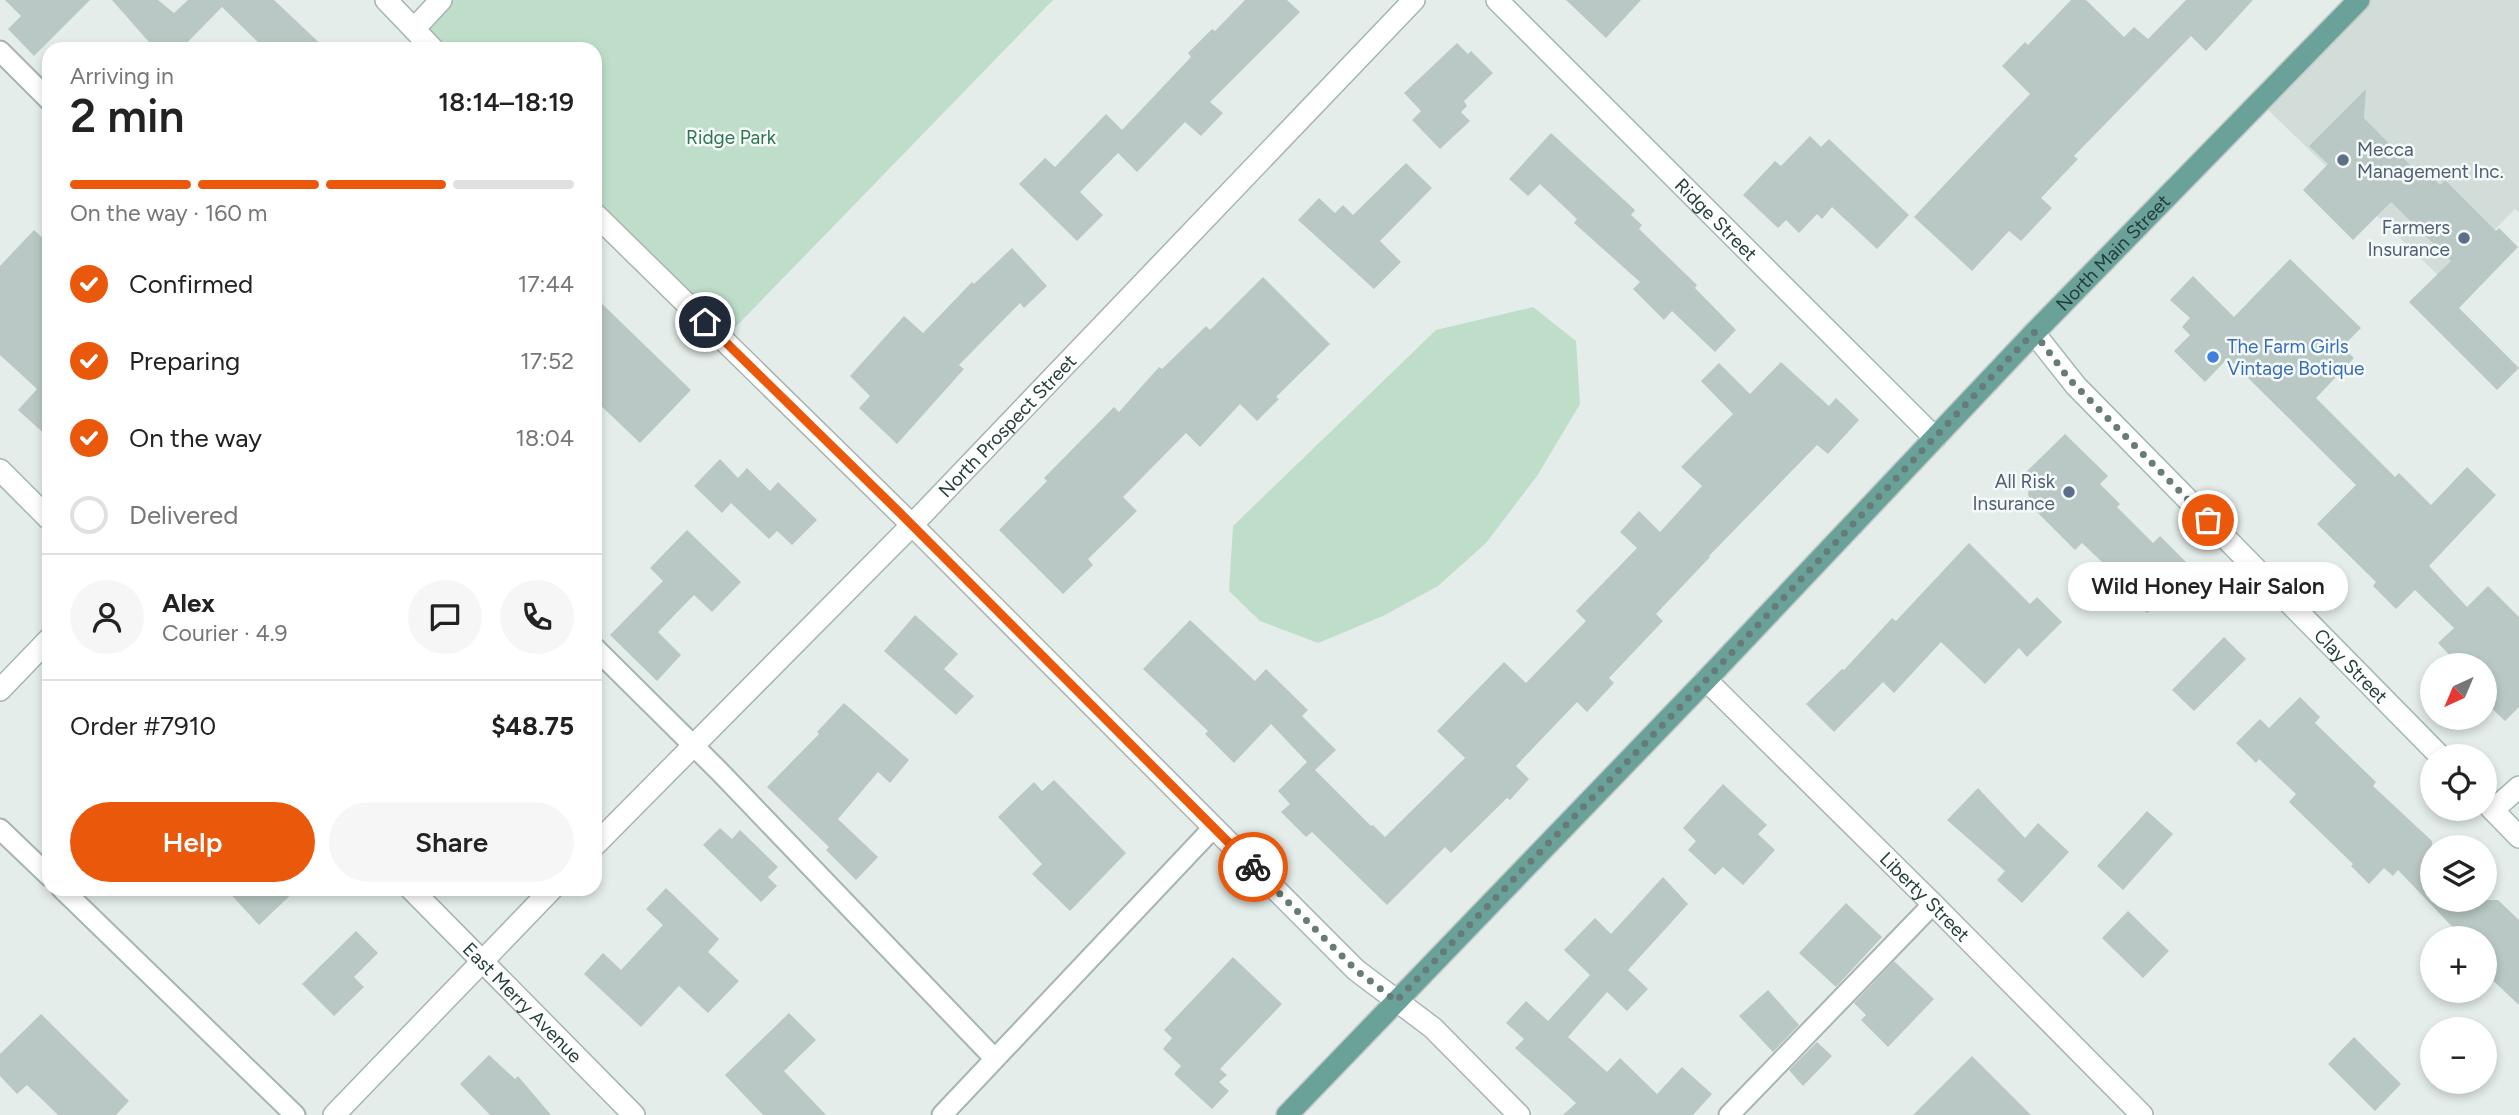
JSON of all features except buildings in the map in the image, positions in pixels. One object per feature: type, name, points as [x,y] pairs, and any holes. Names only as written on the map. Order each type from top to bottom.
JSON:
[{"type":"main road","name":"North Main Street","points":[[1287,1115],[1706,680],[2034,332],[2359,0]]},
{"type":"street","points":[[386,0],[426,42]]},
{"type":"street","points":[[414,29],[441,0]]},
{"type":"street","name":"North Prospect Street","points":[[602,838],[912,525],[1414,0]]},
{"type":"street","name":"Ridge Street","points":[[1497,0],[1935,438]]},
{"type":"street","points":[[602,221],[912,525],[1356,970],[1433,1028],[1519,1115]]},
{"type":"street","name":"Clay Street","points":[[2034,332],[2076,386],[2428,744]]},
{"type":"street","points":[[0,470],[42,512]]},
{"type":"street","points":[[0,690],[42,646]]},
{"type":"street","name":"Liberty Street","points":[[1706,680],[2142,1115]]},
{"type":"street","points":[[2497,801],[2519,787]]},
{"type":"street","points":[[2497,814],[2519,837]]},
{"type":"street","name":"East Merry Avenue","points":[[418,896],[634,1115]]},
{"type":"street","points":[[334,1115],[545,896]]},
{"type":"lane","points":[[0,51],[42,93]]},
{"type":"lane","points":[[602,655],[693,745],[995,1059]]},
{"type":"lane","points":[[942,1115],[1213,828]]},
{"type":"lane","points":[[0,829],[42,869]]},
{"type":"lane","points":[[69,896],[295,1115]]},
{"type":"lane","points":[[1729,1115],[1933,904]]},
{"type":"shaded area","points":[[2359,0],[2519,0],[2519,212],[2515,209],[2444,281],[2260,102]]},
{"type":"green space","name":"Ridge Park","points":[[441,0],[1053,0],[723,340],[602,221],[602,42],[426,42],[414,29]]},
{"type":"green space","points":[[1533,307],[1576,341],[1580,404],[1537,476],[1486,543],[1438,586],[1383,616],[1318,643],[1260,621],[1229,591],[1233,526],[1436,330]]},
{"type":"way so far","points":[[1253,867],[1356,970],[1396,1001],[1706,680],[2034,332],[2069,379],[2208,520]]},
{"type":"place","name":"Mecca Management Inc.","points":[[2343,160]]},
{"type":"place","name":"Farmers Insurance","points":[[2464,238]]},
{"type":"place","name":"The Farm Girls Vintage Botique","points":[[2213,357]]},
{"type":"place","name":"All Risk Insurance","points":[[2069,492]]},
{"type":"place","name":"Wild Honey Hair Salon","points":[[2208,520]]},
{"type":"route","points":[[705,322],[1253,867]]}]
